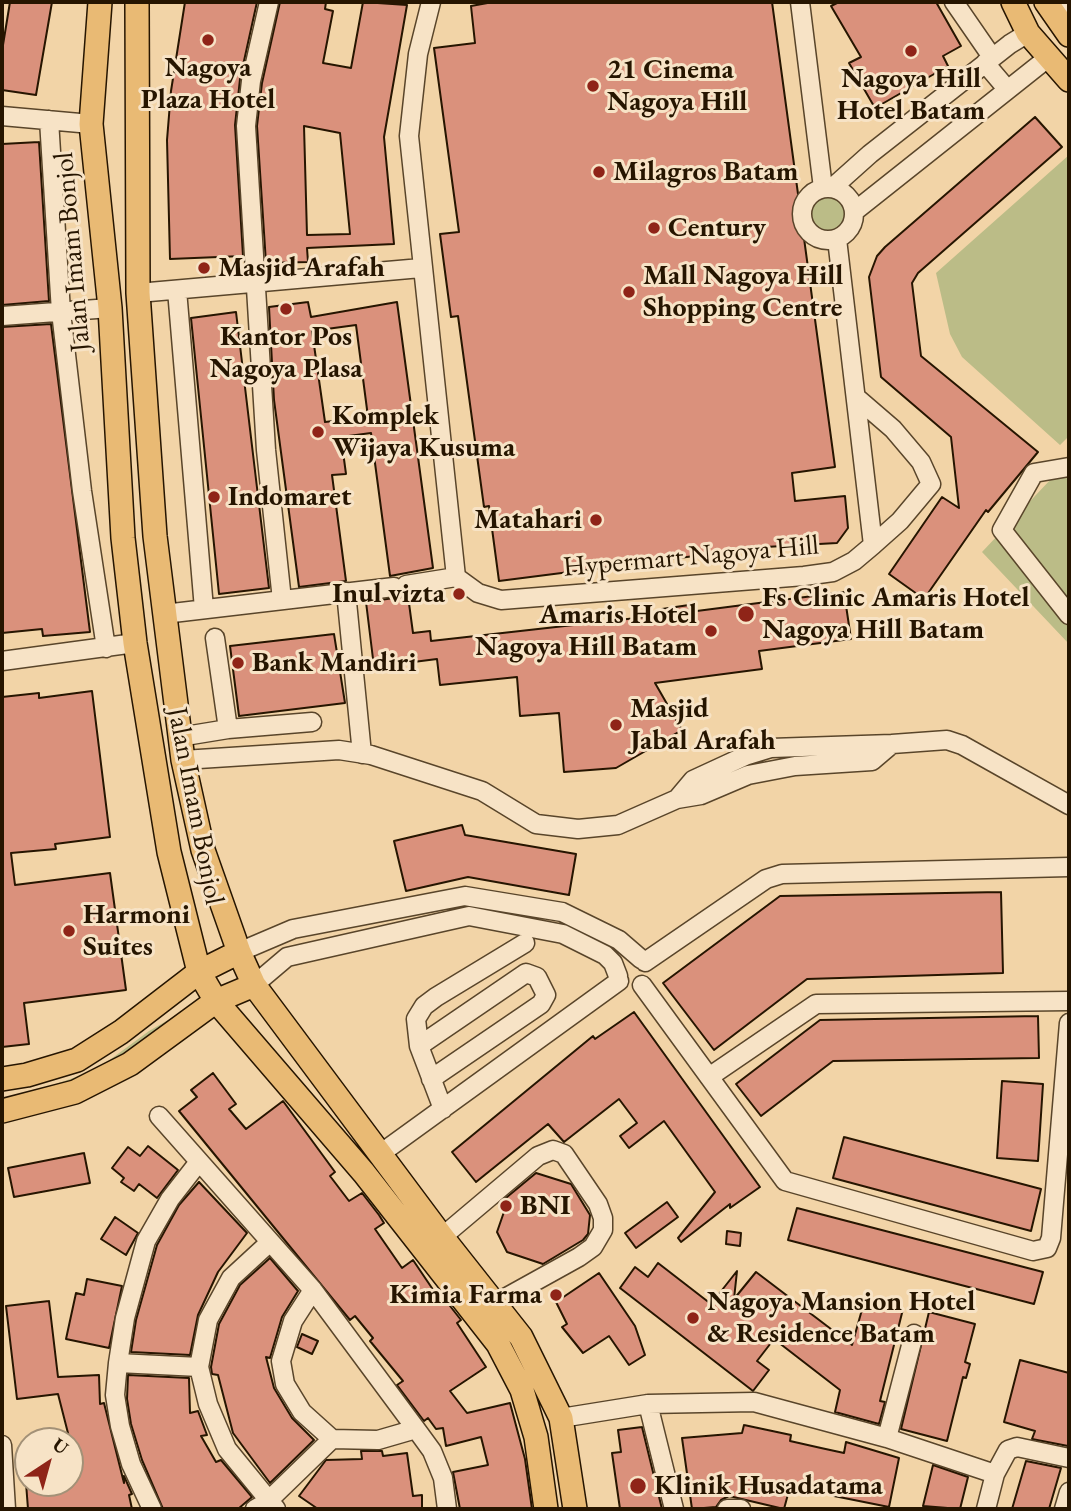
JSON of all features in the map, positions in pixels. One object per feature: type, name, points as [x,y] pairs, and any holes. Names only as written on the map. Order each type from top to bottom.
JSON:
[{"type":"main road","name":"Jalan Imam Bonjol","points":[[100,2],[91,124],[110,308],[123,538],[135,643],[169,852],[199,972],[216,1001],[364,1173],[498,1344],[522,1390],[536,1437],[546,1509]]},
{"type":"main road","name":"Jalan Imam Bonjol","points":[[136,2],[138,293],[155,536],[179,737],[203,850],[239,952],[254,985],[442,1237],[521,1336],[561,1418],[575,1509]]},
{"type":"main road","points":[[1013,2],[1028,33],[1069,80]]},
{"type":"main road","points":[[1056,6],[1069,35]]},
{"type":"main road","points":[[123,538],[155,536]]},
{"type":"main road","points":[[2,1079],[77,1060],[121,1032],[199,972],[239,952]]},
{"type":"main road","points":[[2,1111],[75,1092],[130,1065],[216,1001],[254,985]]},
{"type":"street","points":[[269,2],[251,81],[246,126],[266,450],[282,600]]},
{"type":"street","points":[[164,614],[456,578],[409,136],[418,54],[430,2]]},
{"type":"street","points":[[800,2],[831,184],[862,206]]},
{"type":"street","points":[[954,2],[1007,89]]},
{"type":"street","points":[[838,246],[813,235],[803,218],[805,202],[988,60],[1028,33]]},
{"type":"street","points":[[873,545],[858,398],[838,246],[862,206],[1049,57]]},
{"type":"street","points":[[2,116],[91,124]]},
{"type":"street","points":[[49,120],[61,312],[82,491],[106,648]]},
{"type":"street","points":[[138,293],[255,285],[421,268]]},
{"type":"street","points":[[177,290],[204,609]]},
{"type":"street","points":[[2,316],[110,308]]},
{"type":"street","name":"Hypermart Nagoya Hill","points":[[456,578],[478,593],[501,600],[833,572],[854,561],[900,521],[931,484],[921,462],[907,445],[858,398]]},
{"type":"street","points":[[1069,467],[1034,473],[1002,530],[1055,601],[1069,615]]},
{"type":"street","points":[[346,592],[362,754]]},
{"type":"street","points":[[215,638],[228,729]]},
{"type":"street","points":[[2,661],[135,643]]},
{"type":"street","points":[[179,737],[228,729],[312,722]]},
{"type":"street","points":[[183,760],[339,750],[362,754],[482,791],[536,824],[578,830],[618,825],[677,799],[701,795],[748,775],[779,768],[872,761],[892,744],[947,740],[962,745],[1069,804]]},
{"type":"street","points":[[380,1154],[618,978],[622,961],[631,957],[643,960],[766,879],[782,874],[1069,867]]},
{"type":"street","points":[[239,952],[293,929],[465,896],[483,896],[570,915],[619,940],[643,960],[649,972],[642,985]]},
{"type":"street","points":[[254,985],[287,957],[469,916],[563,934],[605,955],[627,988],[642,985]]},
{"type":"street","points":[[443,1109],[419,1046],[416,1019],[424,1006],[525,943]]},
{"type":"street","points":[[419,1046],[526,973],[537,977],[546,995],[541,1004],[431,1079]]},
{"type":"street","points":[[642,985],[780,1177],[792,1185],[1039,1250],[1047,1248],[1051,1238],[1069,1023]]},
{"type":"street","points":[[709,1077],[809,1005],[816,1003],[1069,1001]]},
{"type":"street","points":[[159,1116],[313,1290],[416,1429],[432,1451],[439,1469],[447,1509]]},
{"type":"street","points":[[442,1237],[538,1156],[554,1150],[564,1154],[598,1204],[603,1218],[603,1230],[593,1247],[579,1258],[496,1303]]},
{"type":"street","points":[[152,1509],[131,1464],[120,1426],[115,1395],[118,1363],[125,1318],[146,1241],[170,1199],[198,1163]]},
{"type":"street","points":[[269,1243],[231,1278],[208,1320],[199,1367],[208,1404],[227,1449],[266,1507],[332,1439]]},
{"type":"street","points":[[313,1290],[293,1321],[281,1361],[285,1384],[302,1412],[332,1439],[378,1440],[416,1429]]},
{"type":"street","points":[[887,1438],[914,1334]]},
{"type":"street","points":[[118,1363],[199,1367]]},
{"type":"street","points":[[561,1418],[648,1404],[754,1402],[887,1438],[995,1474]]},
{"type":"street","points":[[648,1404],[674,1509]]},
{"type":"street","points":[[2,1446],[6,1509]]},
{"type":"street","points":[[986,1509],[995,1474],[1013,1448],[1069,1458]]},
{"type":"street","points":[[1064,1509],[1069,1492]]},
{"type":"street","points":[[727,1509],[741,1509]]},
{"type":"green space","points":[[1069,155],[1069,436],[1060,445],[962,357],[950,334],[936,273]]},
{"type":"green space","points":[[828,189],[846,196],[853,214],[846,232],[828,239],[810,232],[803,214],[810,196]]},
{"type":"green space","points":[[1069,460],[1069,644],[982,552]]},
{"type":"green space","points":[[189,1008],[100,1075],[2,1106],[2,1098],[30,1093],[96,1070],[149,1031]]},
{"type":"building","points":[[10,2],[52,2],[36,95],[2,90],[2,51]]},
{"type":"building","points":[[185,2],[257,2],[240,79],[235,125],[243,256],[170,259],[167,140],[171,91]]},
{"type":"building","points":[[280,2],[326,2],[325,9],[333,11],[323,63],[351,68],[363,2],[407,5],[384,137],[394,244],[307,248],[308,262],[266,263],[257,126],[262,83]],"holes":[[[304,126],[340,133],[350,234],[307,235]]]},
{"type":"building","name":"Mall Nagoya Hill Shopping Centre","points":[[493,2],[772,2],[835,467],[792,473],[795,501],[845,496],[848,528],[837,543],[765,547],[499,581],[489,506],[484,507],[458,316],[451,317],[440,234],[459,232],[434,48],[475,43],[471,6]]},
{"type":"building","name":"Nagoya Hill Hotel Batam","points":[[839,2],[936,2],[961,46],[943,56],[948,66],[875,108],[849,63],[861,57],[831,6]]},
{"type":"building","points":[[1035,117],[1062,147],[918,273],[912,283],[921,356],[1038,452],[988,512],[986,510],[924,599],[889,574],[942,497],[959,508],[951,437],[881,377],[869,277],[877,256],[885,247]]},
{"type":"building","points":[[39,142],[49,301],[2,305],[2,144]]},
{"type":"building","points":[[308,302],[311,317],[397,302],[433,568],[390,576],[371,433],[341,437],[346,474],[332,475],[346,581],[299,587],[274,400],[269,307]],"holes":[[[356,325],[368,417],[325,422],[312,331]]]},
{"type":"building","points":[[236,312],[269,588],[219,594],[191,318]]},
{"type":"building","points":[[51,324],[90,632],[43,636],[42,629],[2,633],[2,327]]},
{"type":"building","points":[[844,592],[851,639],[759,651],[762,669],[655,683],[682,730],[616,768],[564,772],[559,713],[520,716],[517,677],[440,685],[437,659],[374,667],[366,602],[408,596],[413,633],[430,631],[431,641],[663,615],[662,609],[689,605],[689,612]]},
{"type":"building","points":[[334,634],[345,703],[239,716],[230,646]]},
{"type":"building","points":[[92,691],[110,837],[55,844],[56,849],[11,853],[15,885],[110,873],[126,990],[24,1003],[29,1044],[2,1047],[2,697],[39,693],[39,698]]},
{"type":"building","points":[[462,825],[465,835],[576,854],[569,895],[468,877],[406,891],[394,841]]},
{"type":"building","points":[[1001,892],[1003,973],[807,979],[714,1050],[663,983],[780,896]]},
{"type":"building","points":[[634,1012],[760,1187],[730,1208],[730,1204],[681,1242],[678,1238],[715,1192],[664,1121],[629,1148],[620,1136],[637,1123],[619,1099],[564,1142],[548,1124],[476,1182],[452,1152],[593,1036],[595,1039]]},
{"type":"building","points":[[1038,1016],[1039,1058],[833,1061],[761,1116],[736,1084],[820,1020]]},
{"type":"building","points":[[213,1073],[236,1104],[229,1109],[246,1129],[283,1101],[335,1172],[330,1176],[349,1201],[362,1193],[379,1215],[384,1223],[375,1229],[402,1268],[413,1260],[440,1300],[443,1297],[461,1320],[457,1323],[486,1367],[450,1391],[467,1413],[510,1403],[525,1459],[532,1509],[460,1509],[453,1472],[488,1465],[481,1437],[446,1446],[443,1428],[436,1429],[428,1418],[424,1421],[397,1385],[403,1381],[370,1341],[373,1338],[355,1316],[350,1320],[179,1111],[197,1097],[191,1090]]},
{"type":"building","points":[[1002,1081],[1043,1084],[1038,1161],[997,1158]]},
{"type":"building","points":[[844,1137],[1041,1189],[1031,1231],[833,1178]]},
{"type":"building","points":[[148,1146],[178,1170],[157,1198],[139,1184],[134,1191],[121,1182],[124,1178],[112,1168],[128,1147],[140,1156]]},
{"type":"building","points":[[84,1153],[90,1183],[14,1197],[8,1168]]},
{"type":"building","points":[[536,1173],[571,1184],[590,1215],[588,1234],[583,1240],[543,1264],[507,1252],[497,1232],[505,1209],[501,1202]]},
{"type":"building","points":[[199,1182],[247,1233],[218,1272],[198,1315],[190,1355],[131,1352],[136,1320],[157,1245],[179,1205]]},
{"type":"building","points":[[667,1202],[678,1217],[636,1248],[625,1233]]},
{"type":"building","points":[[797,1208],[1043,1272],[1034,1304],[788,1240]]},
{"type":"building","points":[[115,1217],[138,1233],[126,1255],[101,1239]]},
{"type":"building","points":[[727,1231],[741,1233],[740,1246],[726,1244]]},
{"type":"building","points":[[270,1258],[298,1291],[282,1317],[270,1358],[266,1357],[274,1388],[292,1418],[314,1440],[270,1483],[233,1433],[218,1375],[212,1374],[211,1367],[219,1324],[240,1285]]},
{"type":"building","points":[[658,1263],[711,1304],[737,1271],[734,1299],[756,1272],[852,1345],[865,1299],[903,1309],[880,1401],[885,1402],[879,1424],[835,1412],[840,1390],[774,1339],[757,1361],[769,1370],[753,1391],[620,1288],[635,1267],[648,1277]]},
{"type":"building","points":[[599,1273],[635,1326],[645,1355],[629,1365],[609,1336],[583,1353],[562,1327],[567,1324],[556,1302]]},
{"type":"building","points":[[87,1279],[122,1286],[109,1348],[66,1339],[76,1293],[84,1295]]},
{"type":"building","points":[[49,1301],[58,1377],[99,1375],[100,1404],[104,1403],[124,1483],[124,1476],[132,1494],[129,1495],[132,1509],[28,1509],[27,1497],[84,1497],[84,1427],[66,1427],[58,1394],[17,1399],[6,1306]]},
{"type":"building","points":[[929,1312],[975,1324],[965,1362],[970,1364],[966,1378],[963,1377],[947,1441],[901,1429]]},
{"type":"building","points":[[302,1334],[318,1341],[312,1354],[297,1347]]},
{"type":"building","points":[[1020,1360],[1069,1373],[1068,1446],[1032,1439],[1035,1431],[1004,1422]]},
{"type":"building","points":[[128,1375],[189,1378],[190,1413],[198,1411],[207,1435],[201,1436],[216,1462],[221,1460],[252,1497],[238,1509],[163,1509],[142,1460],[131,1424],[127,1399]]},
{"type":"building","points":[[744,1425],[791,1435],[790,1441],[844,1453],[846,1442],[899,1458],[889,1507],[834,1496],[835,1493],[791,1483],[784,1509],[729,1496],[721,1500],[716,1507],[692,1509],[682,1438],[742,1433]]},
{"type":"building","points":[[642,1427],[662,1509],[620,1509],[612,1453],[621,1452],[618,1430]]},
{"type":"building","points":[[361,1451],[382,1451],[383,1456],[407,1453],[413,1496],[422,1495],[422,1509],[318,1509],[299,1496],[326,1460],[362,1459]]},
{"type":"building","points":[[1026,1461],[1061,1468],[1049,1509],[1012,1509]]},
{"type":"building","points":[[933,1465],[968,1477],[960,1509],[923,1506]]},
{"type":"place","name":"Nagoya Plaza Hotel","points":[[208,40]]},
{"type":"place","name":"Nagoya Hill Hotel Batam","points":[[911,51]]},
{"type":"place","name":"21 Cinema Nagoya Hill","points":[[593,86]]},
{"type":"place","name":"Milagros Batam","points":[[599,172]]},
{"type":"place","name":"Century","points":[[654,228]]},
{"type":"place","name":"Masjid Arafah","points":[[204,268]]},
{"type":"place","name":"Mall Nagoya Hill Shopping Centre","points":[[629,292]]},
{"type":"place","name":"Kantor Pos Nagoya Plasa","points":[[286,309]]},
{"type":"place","name":"Komplek Wijaya Kusuma","points":[[318,432]]},
{"type":"place","name":"Indomaret","points":[[214,497]]},
{"type":"place","name":"Matahari","points":[[596,520]]},
{"type":"place","name":"Inul vizta","points":[[459,594]]},
{"type":"place","name":"Fs Clinic Amaris Hotel Nagoya Hill Batam","points":[[746,614]]},
{"type":"place","name":"Amaris Hotel Nagoya Hill Batam","points":[[711,631]]},
{"type":"place","name":"Bank Mandiri","points":[[238,663]]},
{"type":"place","name":"Masjid Jabal Arafah","points":[[616,725]]},
{"type":"place","name":"Harmoni Suites","points":[[69,931]]},
{"type":"place","name":"BNI","points":[[506,1206]]},
{"type":"place","name":"Kimia Farma","points":[[556,1295]]},
{"type":"place","name":"Nagoya Mansion Hotel & Residence Batam","points":[[693,1318]]},
{"type":"place","name":"Klinik Husadatama","points":[[638,1486]]}]
